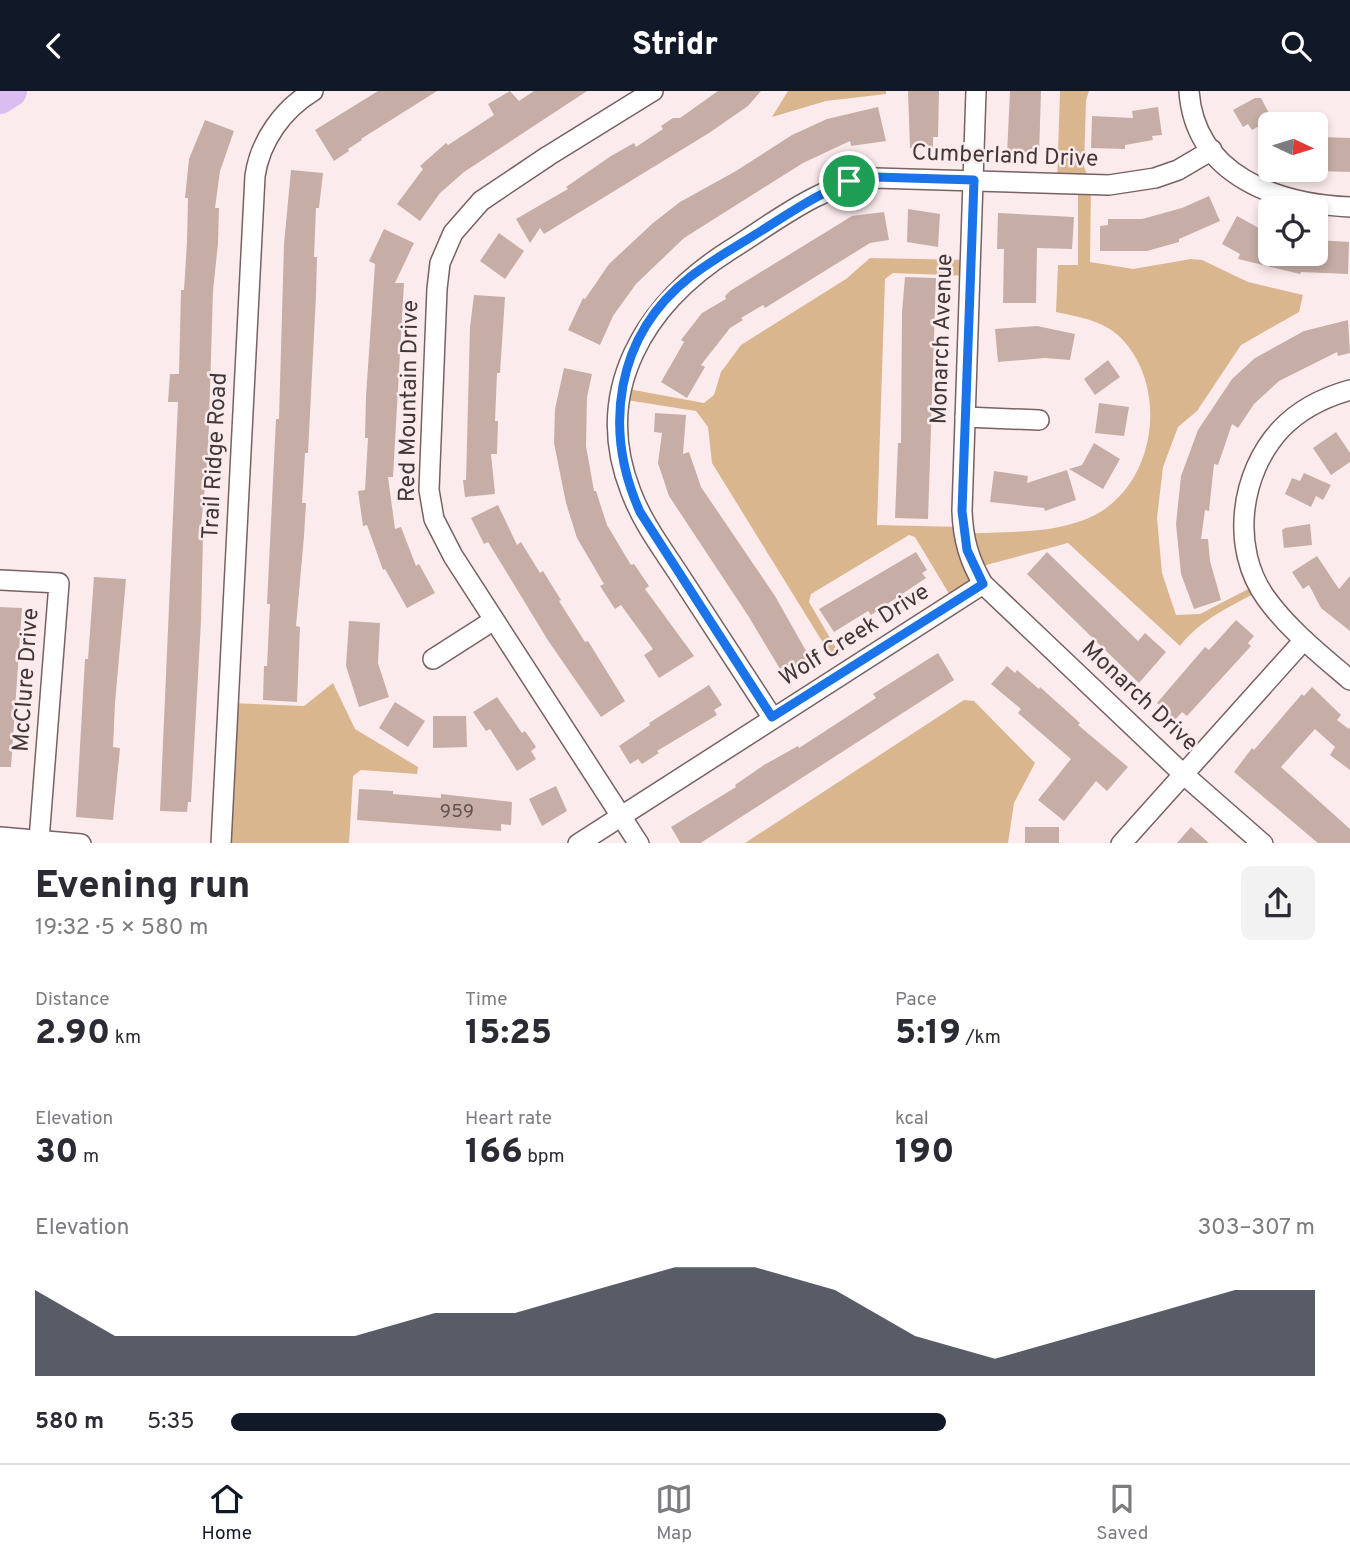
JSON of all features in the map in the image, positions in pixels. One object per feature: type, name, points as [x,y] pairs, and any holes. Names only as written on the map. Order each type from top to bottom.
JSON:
[{"type":"street","name":"Trail Ridge Road","points":[[221,843],[255,176],[261,153],[272,131],[293,105],[313,91]]},
{"type":"street","name":"Red Mountain Drive","points":[[639,843],[453,556],[430,510],[437,289],[443,254],[460,222],[481,201],[653,91]]},
{"type":"street","name":"Monarch Avenue","points":[[976,91],[963,534],[971,560],[983,584]]},
{"type":"street","points":[[1189,91],[1197,125],[1212,150],[1240,178],[1268,192],[1307,203],[1350,207]]},
{"type":"street","name":"Cumberland Drive","points":[[772,717],[645,521],[631,492],[623,464],[618,429],[621,394],[632,356],[654,315],[689,278],[824,192],[849,181],[875,177],[1109,185],[1140,182],[1178,170],[1212,150]]},
{"type":"street","points":[[1350,390],[1317,403],[1281,429],[1269,444],[1255,470],[1246,505],[1244,534],[1252,573],[1266,598],[1304,640],[1350,680]]},
{"type":"street","points":[[965,417],[1038,420]]},
{"type":"street","name":"McClure Drive","points":[[0,580],[59,583],[40,840]]},
{"type":"street","name":"Wolf Creek Drive","points":[[578,843],[983,584]]},
{"type":"street","name":"Monarch Drive","points":[[983,584],[1182,773],[1263,843]]},
{"type":"street","points":[[433,659],[494,620]]},
{"type":"street","points":[[1121,843],[1304,640]]},
{"type":"street","points":[[0,837],[81,843]]},
{"type":"shaded area","points":[[788,91],[886,91],[886,94],[826,101],[772,117]]},
{"type":"shaded area","points":[[1060,91],[1089,91],[1086,100],[1084,167],[1091,184],[1090,262],[1133,269],[1191,259],[1202,260],[1248,282],[1303,295],[1299,312],[1241,345],[1197,411],[1178,427],[1163,467],[1157,518],[1162,573],[1176,615],[1200,614],[1258,584],[1261,590],[1207,621],[1180,646],[1068,543],[975,568],[983,584],[954,602],[915,537],[909,535],[811,594],[809,602],[840,655],[833,659],[712,463],[708,427],[696,411],[620,399],[623,388],[704,403],[714,395],[721,372],[741,345],[846,279],[870,258],[970,260],[970,276],[893,273],[885,279],[877,525],[963,527],[964,534],[1014,532],[1064,526],[1095,515],[1116,500],[1132,480],[1143,457],[1149,432],[1150,406],[1136,357],[1120,337],[1098,323],[1056,312],[1058,265],[1078,265],[1078,184],[1057,183]]},
{"type":"shaded area","points":[[333,683],[355,729],[418,767],[417,774],[361,770],[353,776],[349,843],[221,843],[228,703],[304,706]]},
{"type":"shaded area","points":[[964,700],[974,701],[1035,763],[1014,803],[1008,843],[745,843]]},
{"type":"building","points":[[378,91],[437,91],[361,139],[334,161],[315,130]]},
{"type":"building","points":[[510,91],[519,101],[534,91],[587,91],[464,172],[440,193],[420,221],[397,204],[423,169],[420,166],[446,143],[448,145],[494,115],[488,104]]},
{"type":"building","points":[[718,91],[761,91],[748,106],[709,133],[544,234],[540,228],[530,243],[516,219],[568,189],[566,187],[611,156],[634,143],[636,147],[663,129],[661,126],[673,118],[680,118]]},
{"type":"building","points":[[908,91],[939,91],[938,137],[933,137],[933,148],[910,148]]},
{"type":"building","points":[[1010,91],[1041,91],[1039,155],[1007,154]]},
{"type":"building","points":[[1255,98],[1261,98],[1268,112],[1258,112],[1258,127],[1252,130],[1248,124],[1243,127],[1233,110]]},
{"type":"building","points":[[878,107],[886,141],[851,146],[850,141],[803,163],[684,238],[636,284],[613,316],[600,345],[568,330],[583,298],[585,299],[609,264],[680,202],[736,171],[792,135],[827,119]]},
{"type":"building","points":[[1158,107],[1162,135],[1152,136],[1153,140],[1125,145],[1125,149],[1091,148],[1092,116],[1133,118],[1132,111]]},
{"type":"building","points":[[205,120],[234,131],[220,171],[215,208],[219,208],[218,243],[213,291],[208,455],[200,536],[203,536],[201,621],[191,802],[188,802],[187,812],[160,811],[178,402],[168,402],[170,374],[179,374],[181,290],[184,290],[187,242],[188,198],[185,198],[189,159]]},
{"type":"building","points":[[1328,137],[1350,138],[1350,172],[1328,171]]},
{"type":"building","points":[[291,170],[323,173],[319,208],[316,208],[316,295],[308,453],[305,453],[302,503],[306,503],[296,626],[300,627],[297,702],[263,700],[270,604],[267,604],[276,419],[279,419],[284,244]]},
{"type":"building","points":[[1209,196],[1220,221],[1179,239],[1179,242],[1147,251],[1100,251],[1100,226],[1108,225],[1108,219],[1142,219],[1182,208]]},
{"type":"building","points":[[908,209],[940,214],[938,247],[907,242]]},
{"type":"building","points":[[884,212],[889,240],[870,243],[765,308],[763,305],[741,318],[743,320],[730,328],[701,365],[705,367],[687,398],[661,382],[684,342],[681,340],[702,313],[726,299],[725,296],[730,291],[852,216]]},
{"type":"building","points":[[998,213],[1074,217],[1072,249],[1037,248],[1036,303],[1003,303],[1004,249],[997,249]]},
{"type":"building","points":[[1237,216],[1258,227],[1258,264],[1238,259],[1240,254],[1222,244]]},
{"type":"building","points":[[384,229],[414,243],[395,283],[404,283],[393,477],[388,477],[395,529],[401,527],[416,566],[419,564],[435,593],[407,608],[385,569],[383,570],[367,525],[363,526],[358,491],[365,490],[368,438],[365,438],[366,396],[375,264],[369,261]]},
{"type":"building","points":[[499,233],[524,251],[505,279],[480,261]]},
{"type":"building","points":[[1328,241],[1349,242],[1348,274],[1300,274],[1267,266],[1328,266]]},
{"type":"building","points":[[905,277],[936,278],[928,519],[895,518],[898,443],[901,443],[902,312]]},
{"type":"building","points":[[474,295],[505,297],[500,373],[497,373],[497,454],[491,454],[495,494],[465,497],[463,480],[466,480],[470,327]]},
{"type":"building","points":[[1348,320],[1350,353],[1338,356],[1337,352],[1279,381],[1254,404],[1238,428],[1232,424],[1218,465],[1214,464],[1209,511],[1205,510],[1201,539],[1208,539],[1210,561],[1221,600],[1194,609],[1181,574],[1176,524],[1181,476],[1198,430],[1232,379],[1255,358],[1304,331]]},
{"type":"building","points":[[1037,326],[1075,334],[1070,360],[1045,358],[998,362],[995,329]]},
{"type":"building","points":[[1108,360],[1120,377],[1095,395],[1084,379]]},
{"type":"building","points":[[564,368],[592,374],[587,397],[586,446],[594,491],[607,525],[631,565],[634,564],[649,586],[645,589],[694,656],[659,678],[644,655],[653,649],[621,605],[615,609],[600,586],[604,584],[577,538],[566,503],[554,443],[555,409]]},
{"type":"building","points":[[1099,403],[1129,407],[1124,436],[1095,433]]},
{"type":"building","points":[[655,413],[686,415],[683,454],[689,452],[701,487],[775,596],[810,658],[790,672],[786,665],[780,669],[669,496],[658,463],[662,433],[654,432]]},
{"type":"building","points":[[1336,432],[1350,453],[1350,462],[1331,475],[1313,448]]},
{"type":"building","points":[[1094,443],[1120,459],[1103,489],[1069,469],[1082,465]]},
{"type":"building","points":[[1067,470],[1076,500],[1045,511],[1044,508],[990,502],[994,471],[1028,476],[1027,483]]},
{"type":"building","points":[[1304,473],[1331,485],[1323,500],[1316,496],[1311,507],[1285,494],[1292,478],[1300,481]]},
{"type":"building","points":[[498,505],[517,545],[521,542],[540,573],[543,571],[561,600],[559,601],[585,642],[588,641],[625,701],[601,717],[549,642],[488,542],[484,544],[471,518]]},
{"type":"building","points":[[1310,524],[1312,545],[1284,548],[1282,530]]},
{"type":"building","points":[[916,552],[927,570],[922,573],[926,578],[871,615],[868,611],[834,632],[819,609]]},
{"type":"building","points":[[1047,552],[1138,641],[1145,633],[1166,652],[1139,683],[1027,574]]},
{"type":"building","points":[[1317,556],[1339,589],[1350,576],[1350,631],[1321,608],[1309,585],[1303,589],[1292,572]]},
{"type":"building","points":[[94,577],[126,579],[115,703],[113,747],[120,748],[113,820],[76,817],[85,659],[88,659]]},
{"type":"building","points":[[0,607],[22,608],[11,767],[0,767]]},
{"type":"building","points":[[1236,620],[1254,636],[1248,643],[1251,646],[1187,716],[1182,712],[1175,720],[1157,703],[1205,647],[1209,650]]},
{"type":"building","points":[[349,621],[380,623],[378,663],[389,697],[359,707],[346,666]]},
{"type":"building","points":[[938,653],[954,680],[701,843],[680,843],[671,827],[736,787],[735,785],[764,765],[798,746],[799,748],[876,698],[873,694]]},
{"type":"building","points":[[1007,666],[1015,673],[1017,670],[1039,689],[1040,687],[1080,723],[1078,725],[1128,767],[1107,791],[1096,781],[1064,821],[1038,800],[1071,759],[1018,713],[1021,709],[991,684]]},
{"type":"building","points":[[709,685],[722,705],[714,710],[717,715],[657,751],[659,753],[642,764],[638,759],[630,764],[619,746],[650,725],[649,723]]},
{"type":"building","points":[[1312,687],[1341,715],[1337,720],[1349,729],[1350,727],[1350,770],[1330,755],[1335,747],[1315,729],[1281,767],[1350,829],[1350,843],[1318,843],[1234,772],[1252,748],[1254,750],[1302,694],[1304,696]]},
{"type":"building","points":[[497,697],[522,733],[525,731],[536,747],[531,751],[536,759],[517,771],[490,729],[486,731],[473,712]]},
{"type":"building","points":[[395,702],[425,721],[408,747],[379,728]]},
{"type":"building","points":[[433,716],[466,716],[467,747],[433,748]]},
{"type":"building","points":[[556,786],[567,811],[542,826],[529,799]]},
{"type":"building","points":[[359,789],[393,791],[393,794],[441,798],[441,794],[512,802],[511,825],[501,824],[501,831],[357,820]]},
{"type":"building","points":[[1025,827],[1059,827],[1059,843],[1025,843]]},
{"type":"building","points":[[1191,827],[1209,843],[1177,843]]},
{"type":"waterway","points":[[0,98],[11,91]]},
{"type":"route","points":[[875,177],[974,180],[962,511],[967,550],[983,584],[772,717],[640,512],[627,481],[620,452],[620,399],[628,367],[638,343],[654,315],[676,290],[713,261],[824,192],[849,181],[875,177]]}]
